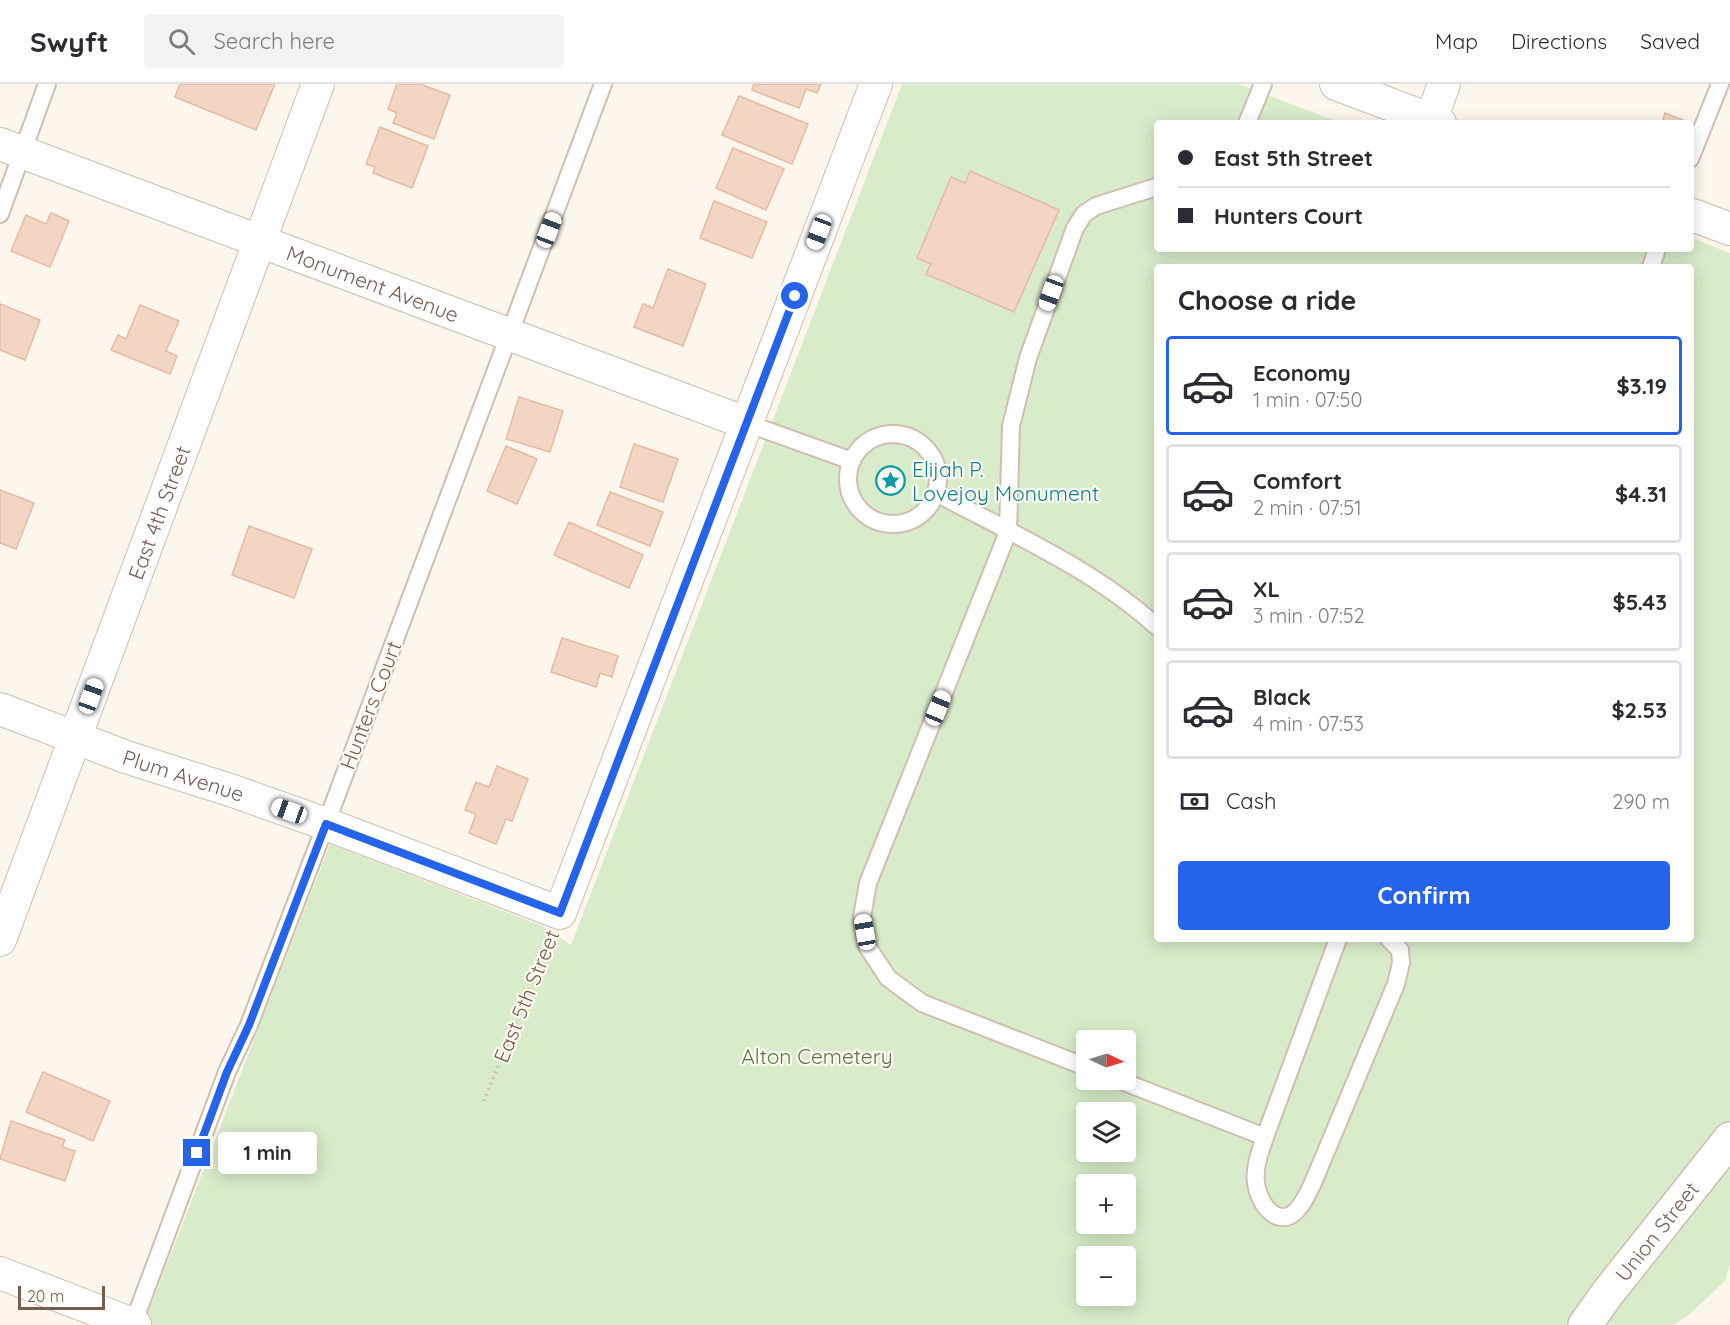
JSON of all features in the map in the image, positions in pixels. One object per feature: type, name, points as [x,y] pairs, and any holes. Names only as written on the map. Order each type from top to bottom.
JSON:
[{"type":"street","name":"East 4th Street","points":[[0,940],[318,84]]},
{"type":"street","name":"East 5th Street","points":[[560,913],[876,84]]},
{"type":"street","points":[[1336,84],[1432,120]]},
{"type":"street","points":[[1435,120],[1444,84]]},
{"type":"street","name":"Monument Avenue","points":[[11,149],[746,423]]},
{"type":"street","points":[[1694,216],[1730,229]]},
{"type":"street","name":"Plum Avenue","points":[[0,709],[75,739],[326,824],[560,913]]},
{"type":"street","name":"Union Street","points":[[1586,1325],[1607,1294],[1730,1139]]},
{"type":"street","points":[[0,1273],[134,1325]]},
{"type":"lane","points":[[0,214],[11,149],[47,84]]},
{"type":"lane","name":"Hunters Court","points":[[134,1325],[227,1072],[249,1025],[326,824],[603,84]]},
{"type":"lane","points":[[1248,120],[1263,84]]},
{"type":"lane","points":[[1694,149],[1720,84]]},
{"type":"lane","points":[[1076,1063],[922,1003],[888,978],[867,946],[862,917],[868,883],[1008,532],[1011,426],[1028,358],[1075,228],[1084,214],[1096,206],[1154,188]]},
{"type":"lane","points":[[746,423],[852,461]]},
{"type":"lane","points":[[887,435],[902,435],[916,440],[927,450],[935,463],[938,478],[936,493],[929,506],[919,516],[906,522],[891,524],[877,521],[865,514],[855,503],[849,489],[848,475],[852,461],[860,449],[872,439],[887,435]]},
{"type":"lane","points":[[936,493],[1084,572],[1154,624]]},
{"type":"lane","points":[[1337,942],[1256,1162],[1256,1184],[1261,1203],[1269,1212],[1278,1216],[1288,1216],[1296,1212],[1316,1178],[1396,984],[1401,963],[1400,950],[1392,942]]},
{"type":"lane","points":[[1136,1087],[1265,1137]]},
{"type":"path","name":"East 5th Street","points":[[484,1101],[560,913]]},
{"type":"green space","name":"Alton Cemetery","points":[[902,84],[1238,84],[1333,120],[1154,120],[1154,252],[1694,252],[1694,239],[1730,253],[1730,1264],[1725,1281],[1690,1314],[1674,1325],[141,1325],[149,1310],[330,844],[540,925],[571,945]]},
{"type":"building","points":[[180,84],[275,84],[256,130],[175,97]]},
{"type":"building","points":[[397,84],[420,84],[450,95],[434,139],[393,123],[397,113],[388,109]]},
{"type":"building","points":[[754,84],[821,84],[817,93],[806,89],[799,108],[752,90]]},
{"type":"building","points":[[739,96],[808,124],[792,164],[722,135]]},
{"type":"building","points":[[1665,113],[1683,120],[1663,120]]},
{"type":"building","points":[[380,127],[428,146],[412,188],[373,173],[375,167],[366,164]]},
{"type":"building","points":[[733,148],[784,169],[766,210],[716,188]]},
{"type":"building","points":[[970,171],[1059,210],[1014,312],[926,274],[931,264],[917,258],[951,177],[965,183]]},
{"type":"building","points":[[714,201],[767,222],[752,258],[700,238]]},
{"type":"building","points":[[51,213],[69,221],[50,267],[11,251],[26,215],[46,224]]},
{"type":"building","points":[[668,269],[706,284],[683,346],[634,327],[643,304],[653,308]]},
{"type":"building","points":[[0,304],[40,320],[25,360],[0,350]]},
{"type":"building","points":[[140,305],[179,321],[166,351],[177,356],[170,374],[111,350],[118,335],[126,339]]},
{"type":"building","points":[[519,397],[563,411],[550,452],[506,439]]},
{"type":"building","points":[[634,444],[678,459],[663,502],[620,487]]},
{"type":"building","points":[[506,446],[537,459],[517,504],[487,491]]},
{"type":"building","points":[[0,490],[34,503],[16,549],[0,543]]},
{"type":"building","points":[[610,492],[663,512],[650,546],[597,525]]},
{"type":"building","points":[[569,522],[643,555],[629,588],[554,555]]},
{"type":"building","points":[[249,526],[312,549],[294,598],[232,575]]},
{"type":"building","points":[[562,638],[618,656],[612,677],[600,673],[596,687],[551,672]]},
{"type":"building","points":[[497,766],[528,779],[512,821],[506,819],[496,844],[469,833],[476,814],[465,810],[476,782],[489,787]]},
{"type":"building","points":[[43,1072],[110,1101],[93,1141],[26,1112]]},
{"type":"building","points":[[11,1121],[65,1140],[62,1147],[75,1151],[65,1181],[0,1159]]},
{"type":"place","name":"Elijah P. Lovejoy Monument","points":[[891,481]]},
{"type":"route","points":[[197,1153],[326,824],[560,913],[795,296]]}]
